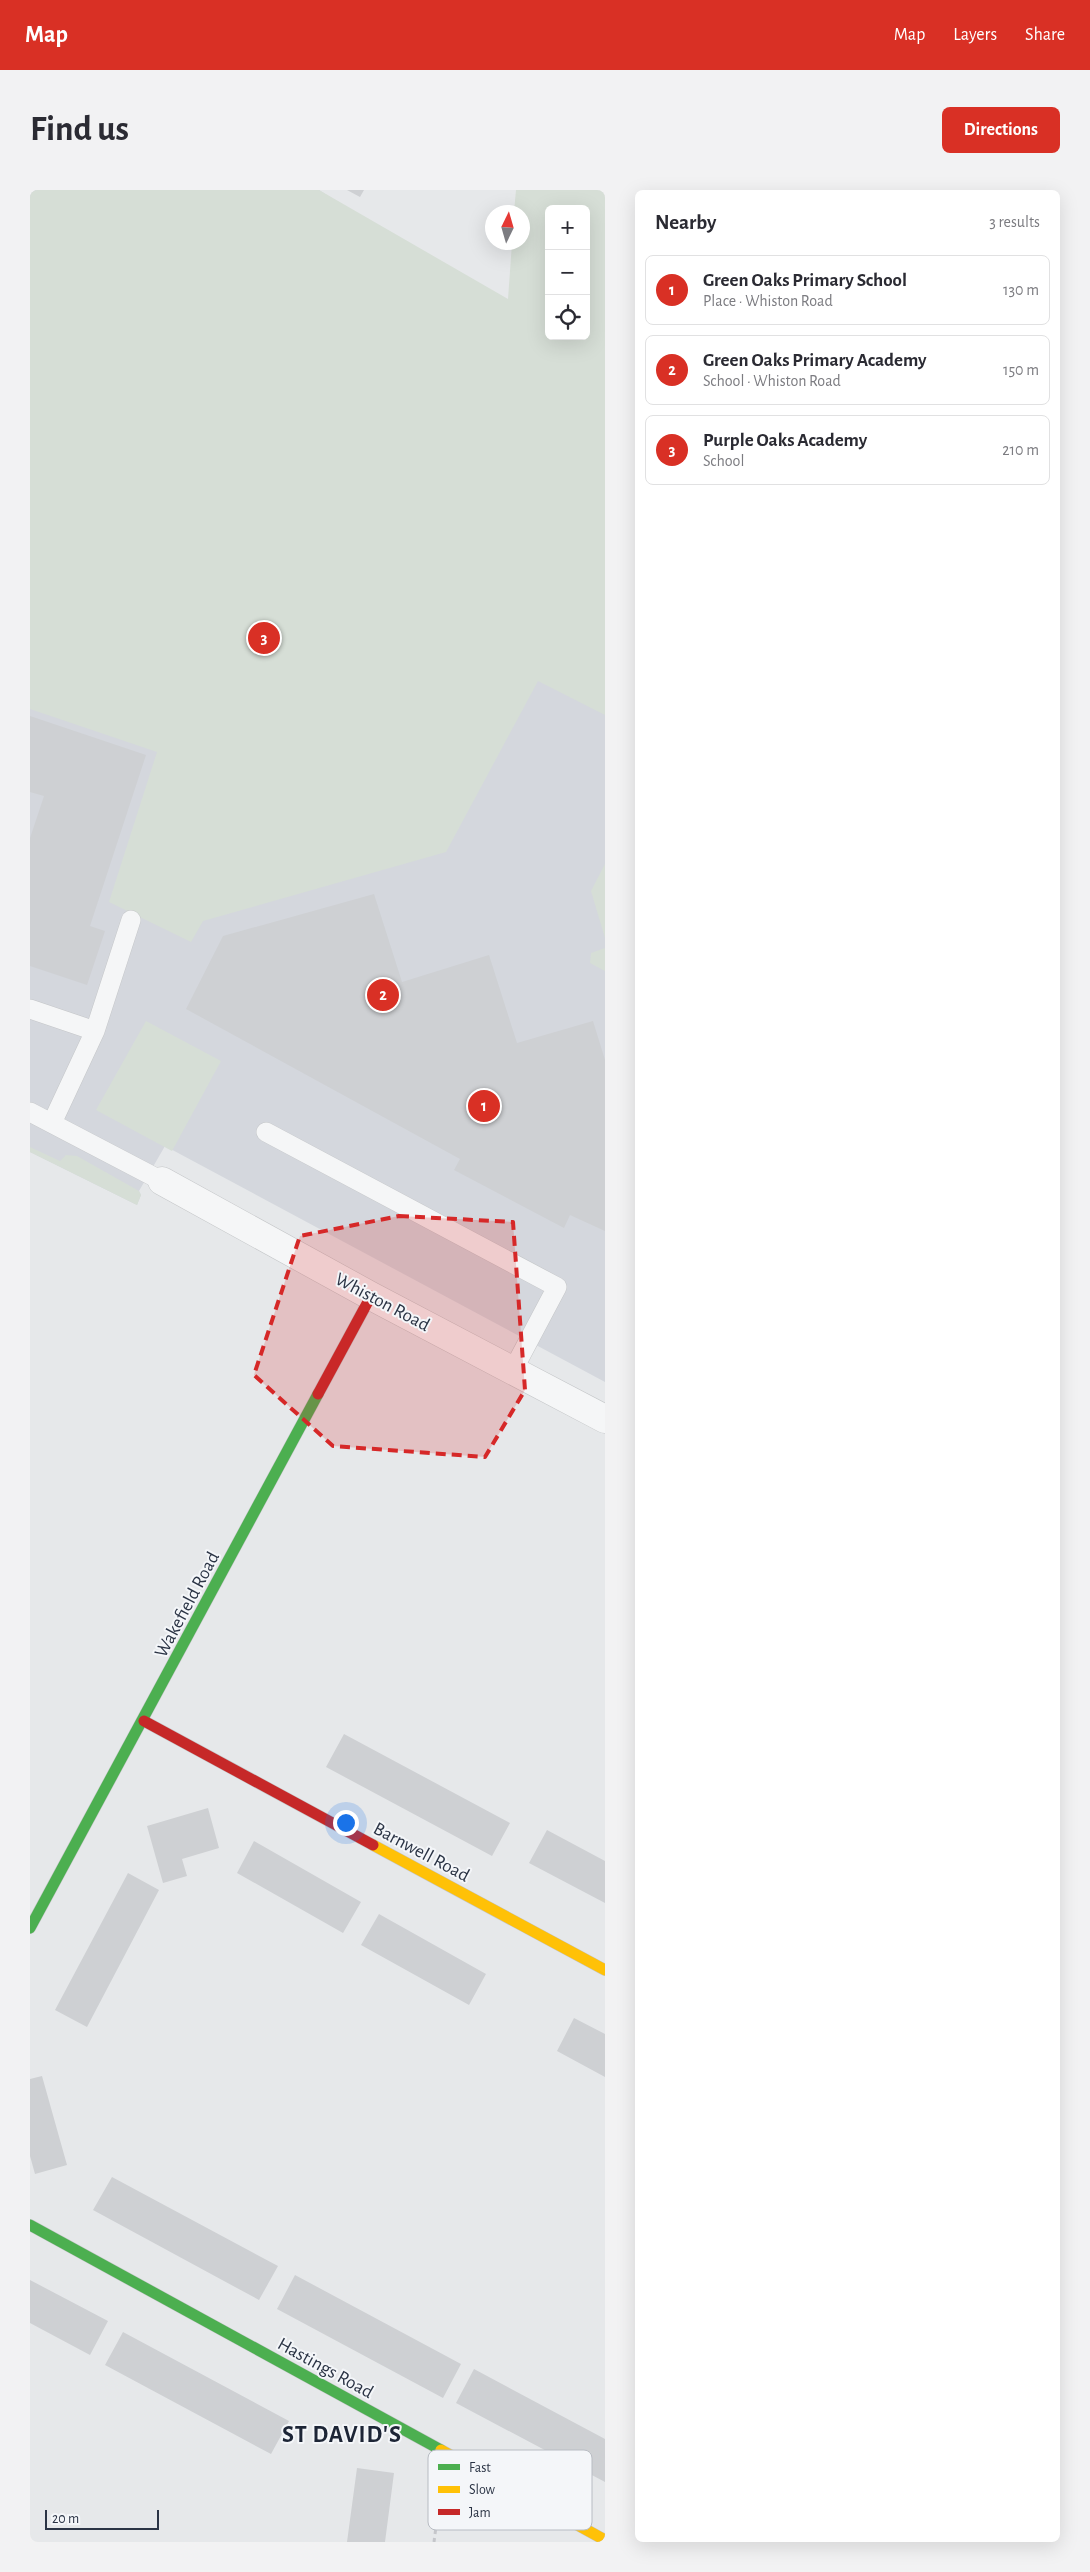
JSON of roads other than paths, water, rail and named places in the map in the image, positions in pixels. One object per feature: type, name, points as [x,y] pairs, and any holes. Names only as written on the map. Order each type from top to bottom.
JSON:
[{"type":"street","name":"Whiston Road","points":[[162,1181],[371,1296],[605,1419]]},
{"type":"street","name":"Wakefield Road","points":[[30,1928],[144,1721],[371,1296]]},
{"type":"street","name":"Barnwell Road","points":[[144,1721],[605,1970]]},
{"type":"street","name":"Hastings Road","points":[[30,2225],[442,2450]]},
{"type":"street","name":"Hastings Road","points":[[581,2530],[595,2538]]},
{"type":"lane","points":[[52,1123],[95,1031],[131,920]]},
{"type":"lane","points":[[30,1009],[95,1031]]},
{"type":"lane","points":[[30,1112],[162,1181]]},
{"type":"lane","points":[[266,1132],[557,1287],[513,1370]]},
{"type":"place","name":"Purple Oaks Academy","points":[[264,638]]},
{"type":"place","name":"Green Oaks Primary Academy","points":[[383,995]]},
{"type":"place","name":"Green Oaks Primary School","points":[[484,1106]]},
{"type":"district","name":"ST DAVID'S","points":[[342,2434]]}]
